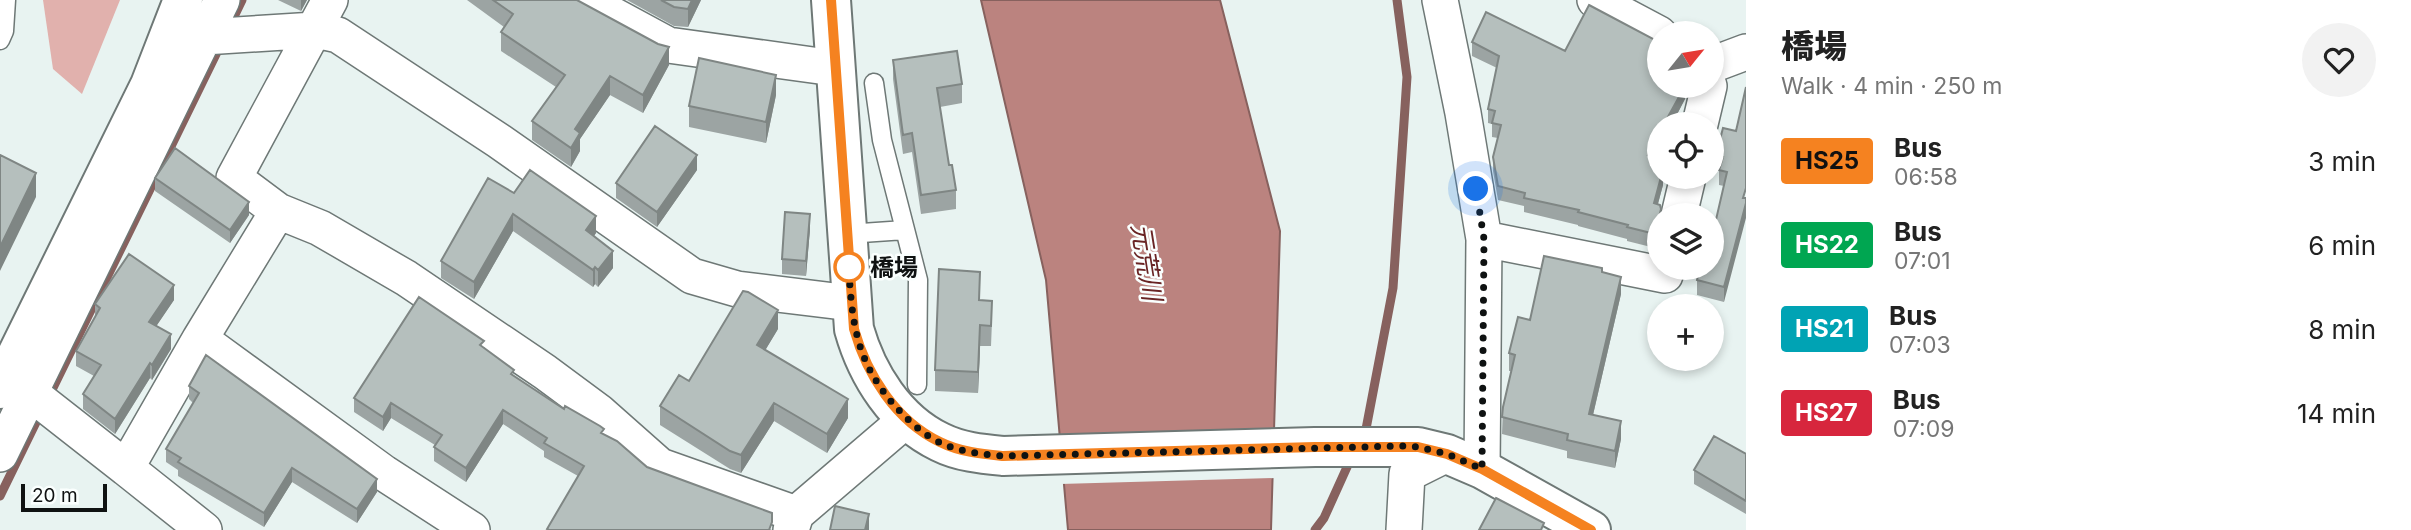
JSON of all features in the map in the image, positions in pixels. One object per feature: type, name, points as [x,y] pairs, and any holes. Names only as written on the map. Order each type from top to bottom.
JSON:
[{"type":"main road","points":[[14,390],[150,85],[183,0]]},
{"type":"main road","points":[[831,0],[851,303],[861,353],[872,377],[912,402],[941,443],[971,452],[1003,456],[1315,447],[1418,447],[1447,454],[1482,469],[1591,530]]},
{"type":"street","points":[[0,454],[14,390],[205,37],[222,0]]},
{"type":"street","points":[[584,0],[668,45],[834,68]]},
{"type":"street","points":[[1440,0],[1463,113],[1484,239],[1482,469]]},
{"type":"street","points":[[1614,5],[1647,26]]},
{"type":"street","points":[[205,37],[322,15]]},
{"type":"street","points":[[322,15],[234,178],[278,211],[320,228],[406,278],[556,380],[599,412],[660,466],[793,522],[912,402]]},
{"type":"street","points":[[322,15],[338,35],[499,141],[692,276],[737,289],[851,303]]},
{"type":"street","points":[[126,468],[278,211]]},
{"type":"street","points":[[1484,239],[1647,271]]},
{"type":"street","points":[[200,340],[384,473],[472,530]]},
{"type":"street","points":[[14,390],[126,468],[204,530]]},
{"type":"street","points":[[1404,530],[1407,474],[1447,454]]},
{"type":"lane","points":[[0,40],[4,31],[6,0]]},
{"type":"lane","points":[[874,83],[882,140],[918,280],[912,402]]},
{"type":"lane","points":[[847,234],[905,230]]},
{"type":"shaded area","points":[[43,0],[120,0],[82,94],[53,69]]},
{"type":"water","name":"元荒川","points":[[981,0],[1220,0],[1280,231],[1271,530],[1068,530],[1046,280]]},
{"type":"pier","points":[[1277,465],[1276,478],[1060,484],[1059,471]]},
{"type":"building","points":[[493,0],[577,0],[658,44],[669,47],[643,95],[610,76],[575,129],[580,133],[571,148],[532,121],[565,75],[501,32],[513,14]]},
{"type":"building","points":[[661,0],[692,0],[688,9],[674,7]]},
{"type":"building","points":[[1589,5],[1647,36],[1647,98],[1678,98],[1671,112],[1647,112],[1647,189],[1658,189],[1654,203],[1647,203],[1647,232],[1578,212],[1579,210],[1524,198],[1525,193],[1498,186],[1493,157],[1501,125],[1492,123],[1495,111],[1488,109],[1499,56],[1472,42],[1486,12],[1565,51]]},
{"type":"building","points":[[957,51],[962,84],[937,88],[949,165],[952,165],[956,190],[921,195],[912,133],[903,135],[893,60]]},
{"type":"building","points":[[699,58],[776,75],[766,122],[689,106]]},
{"type":"building","points":[[1746,87],[1746,188],[1743,198],[1746,198],[1746,203],[1724,287],[1697,280],[1724,280],[1724,203],[1720,203],[1727,172],[1724,171],[1724,128],[1736,131]]},
{"type":"building","points":[[655,126],[697,155],[657,212],[616,183]]},
{"type":"building","points":[[175,148],[249,202],[230,230],[155,178]]},
{"type":"building","points":[[0,155],[36,173],[0,247]]},
{"type":"building","points":[[530,170],[596,216],[586,230],[613,251],[598,270],[595,267],[593,270],[513,214],[474,282],[441,261],[488,178],[514,193]]},
{"type":"building","points":[[785,212],[810,214],[806,261],[782,259]]},
{"type":"building","points":[[129,254],[174,285],[149,322],[171,334],[115,419],[83,394],[101,365],[76,351],[100,308],[95,304]]},
{"type":"building","points":[[1544,256],[1602,268],[1602,272],[1621,277],[1589,414],[1621,421],[1615,451],[1567,440],[1568,434],[1502,417],[1515,355],[1509,353],[1518,317],[1530,320]]},
{"type":"building","points":[[939,269],[980,272],[979,300],[992,301],[991,326],[980,325],[978,372],[935,370]]},
{"type":"building","points":[[743,291],[778,310],[757,345],[848,399],[827,434],[774,403],[741,455],[730,451],[660,406],[679,375],[689,381]]},
{"type":"building","points":[[419,297],[484,341],[480,345],[514,370],[511,374],[564,409],[565,406],[600,426],[604,429],[601,433],[617,441],[647,467],[772,513],[769,530],[547,529],[584,466],[544,443],[547,438],[503,410],[466,468],[434,447],[442,435],[391,403],[383,417],[354,398]]},
{"type":"building","points":[[206,355],[377,479],[357,509],[292,468],[264,513],[178,462],[181,458],[166,449],[199,393],[189,386]]},
{"type":"building","points":[[1714,436],[1746,454],[1746,501],[1694,470]]},
{"type":"building","points":[[1496,498],[1544,523],[1541,530],[1479,530]]},
{"type":"building","points":[[835,506],[869,514],[865,530],[830,530]]},
{"type":"waterway","points":[[229,27],[242,0]]},
{"type":"waterway","points":[[1361,438],[1366,429],[1393,288],[1407,77],[1397,0]]},
{"type":"waterway","points":[[48,398],[220,46]]},
{"type":"waterway","points":[[0,496],[42,410]]},
{"type":"waterway","points":[[1315,530],[1324,518],[1352,456]]},
{"type":"bus line","name":"HS25","points":[[831,0],[854,329],[872,377],[906,419],[926,433],[941,443],[971,452],[1003,456],[1315,447],[1418,447],[1447,454],[1482,469],[1591,530]]},
{"type":"place","name":"橋場","points":[[849,267]]},
{"type":"route","points":[[849,267],[848,257],[854,329],[872,377],[906,419],[941,443],[971,452],[1003,456],[1315,447],[1418,447],[1447,454],[1482,469],[1484,239],[1476,189]]}]
